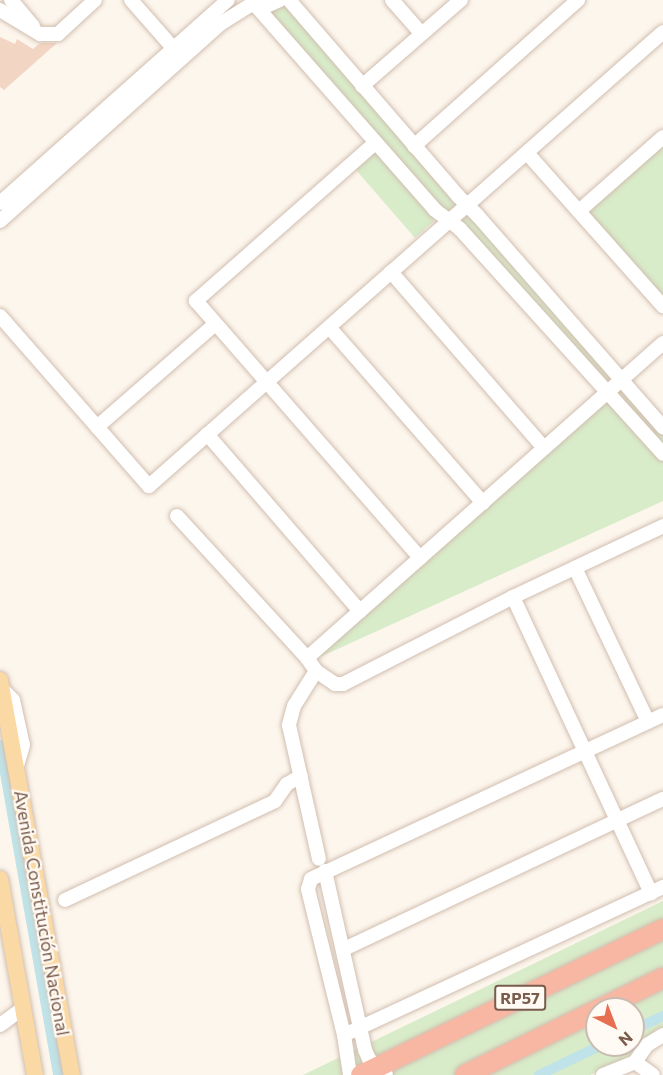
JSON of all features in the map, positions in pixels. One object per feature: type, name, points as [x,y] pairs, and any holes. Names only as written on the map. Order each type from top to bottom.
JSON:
[{"type":"highway","name":"RP57","points":[[374,1072],[663,929]]},
{"type":"highway","name":"RP57","points":[[624,997],[663,978]]},
{"type":"highway","name":"RP57","points":[[465,1075],[585,1016]]},
{"type":"main road","name":"Avenida Constitución Nacional","points":[[1,684],[72,1075]]},
{"type":"main road","name":"Avenida Constitución Nacional","points":[[0,879],[35,1075]]},
{"type":"street","points":[[11,0],[40,34]]},
{"type":"street","points":[[0,10],[40,34],[58,34],[95,0]]},
{"type":"street","points":[[131,0],[174,49]]},
{"type":"street","points":[[0,221],[174,49],[228,0]]},
{"type":"street","points":[[0,203],[69,151],[220,24],[251,4],[271,6],[280,0]]},
{"type":"street","points":[[289,0],[414,146],[663,427]]},
{"type":"street","points":[[392,0],[422,34]]},
{"type":"street","points":[[362,86],[461,0]]},
{"type":"street","points":[[414,146],[578,0]]},
{"type":"street","points":[[251,4],[435,210],[460,229],[661,451]]},
{"type":"street","points":[[0,316],[149,486],[663,32]]},
{"type":"street","points":[[579,211],[663,137]]},
{"type":"street","points":[[375,143],[196,301],[265,383],[420,558]]},
{"type":"street","points":[[528,153],[663,306]]},
{"type":"street","points":[[391,272],[544,448]]},
{"type":"street","points":[[97,427],[215,324]]},
{"type":"street","points":[[328,327],[483,503]]},
{"type":"street","points":[[307,658],[663,343]]},
{"type":"street","points":[[207,434],[360,611]]},
{"type":"street","points":[[177,516],[307,658],[316,671],[335,684],[343,684],[661,525]]},
{"type":"street","points":[[575,568],[648,722]]},
{"type":"street","points":[[344,1035],[657,890],[617,820],[513,597]]},
{"type":"street","points":[[316,671],[294,706],[289,725],[344,949],[365,1050],[374,1072]]},
{"type":"street","points":[[350,1075],[344,1035],[308,889],[311,879],[322,865],[586,751],[663,715]]},
{"type":"street","points":[[65,900],[275,801],[287,784],[301,776]]},
{"type":"street","points":[[344,949],[663,799]]},
{"type":"street","points":[[0,1025],[23,1008]]},
{"type":"street","points":[[603,1075],[634,1062],[646,1045],[663,1035]]},
{"type":"street","points":[[634,1062],[653,1075]]},
{"type":"green space","points":[[289,0],[663,425],[663,501],[309,662],[607,393],[256,6]]},
{"type":"green space","points":[[663,137],[663,306],[579,211]]},
{"type":"green space","points":[[373,154],[379,154],[433,216],[433,222],[415,238],[356,170]]},
{"type":"green space","points":[[663,901],[663,1041],[645,1049],[645,997],[585,997],[585,1057],[629,1057],[590,1075],[303,1075]]},
{"type":"building","points":[[0,37],[15,44],[17,39],[33,49],[40,43],[57,43],[4,90],[0,87]]},
{"type":"waterway","points":[[0,745],[58,1075]]},
{"type":"waterway","points":[[645,1024],[663,1016]]},
{"type":"waterway","points":[[539,1075],[585,1053]]}]
